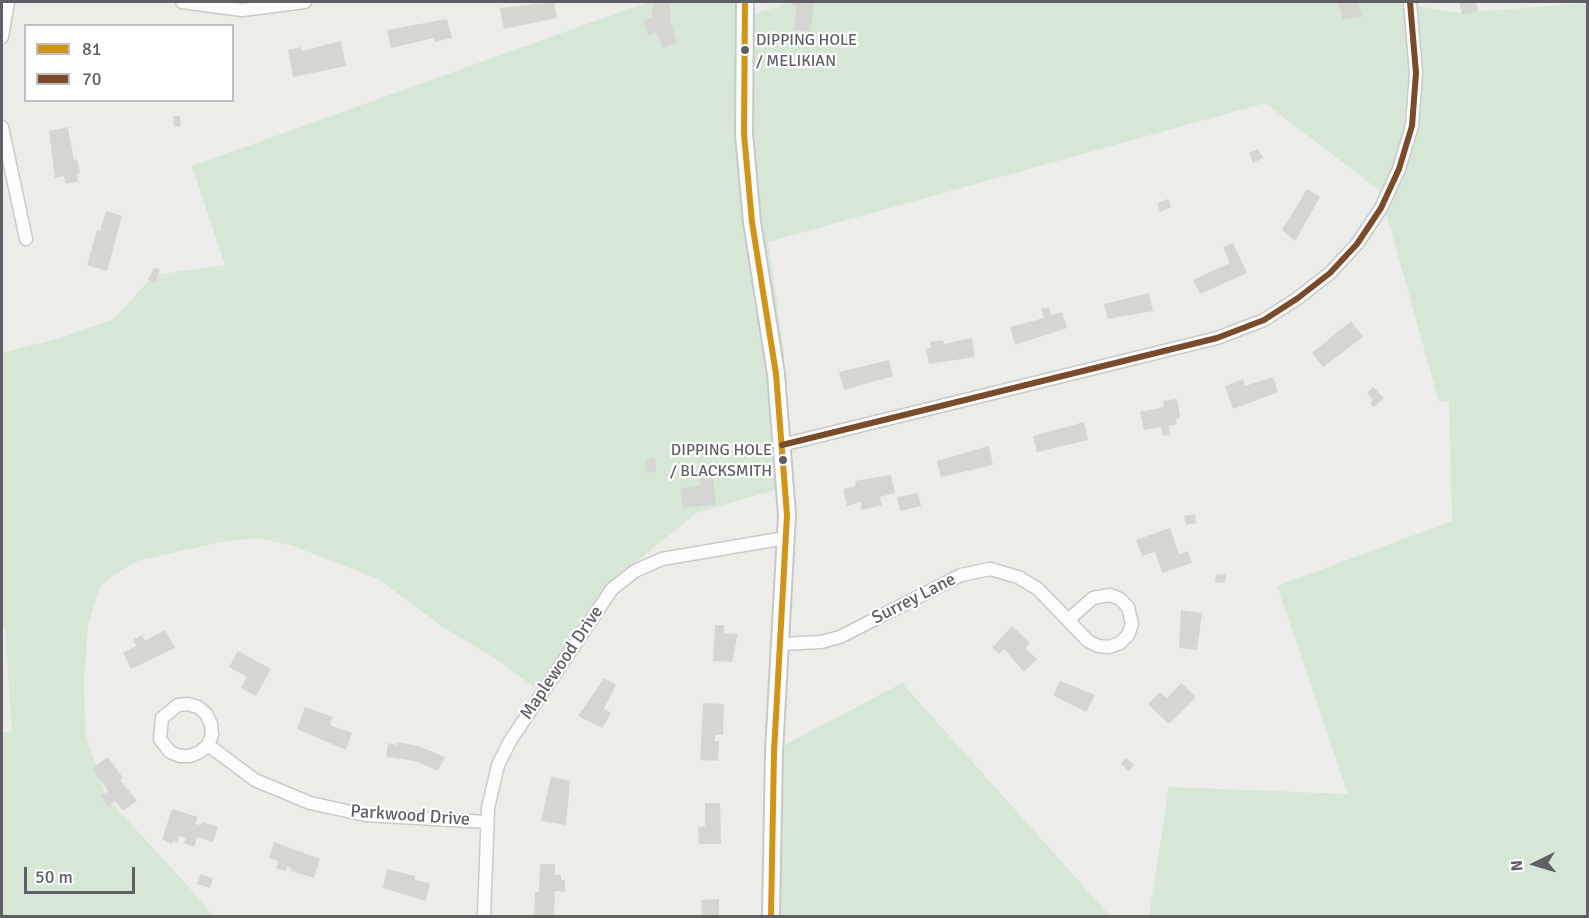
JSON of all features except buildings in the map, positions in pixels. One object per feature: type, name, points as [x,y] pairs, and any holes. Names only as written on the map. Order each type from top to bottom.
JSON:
[{"type":"main road","points":[[745,2],[742,83],[746,169],[758,269],[776,374],[787,515],[774,752],[771,916]]},
{"type":"street","points":[[2,37],[8,2]]},
{"type":"street","points":[[182,2],[242,10],[305,2]]},
{"type":"street","points":[[782,445],[1217,338],[1264,320],[1298,297],[1330,273],[1357,244],[1381,208],[1399,169],[1412,126],[1416,73],[1410,2]]},
{"type":"street","points":[[2,127],[26,239]]},
{"type":"street","name":"Maplewood Drive","points":[[484,916],[487,822],[491,786],[510,741],[612,589],[635,571],[662,559],[785,538]]},
{"type":"street","name":"Surrey Lane","points":[[781,644],[821,642],[840,637],[961,575],[990,569],[1004,571],[1038,589],[1088,641],[1104,647],[1120,643],[1128,635],[1132,624],[1128,608],[1120,599],[1110,595],[1093,598],[1068,620]]},
{"type":"street","points":[[188,704],[198,707],[207,714],[211,724],[212,735],[208,745],[200,752],[190,756],[180,756],[170,752],[160,739],[162,718],[168,710],[178,705],[188,704]]},
{"type":"street","name":"Parkwood Drive","points":[[208,745],[255,780],[288,796],[329,809],[365,815],[487,822]]},
{"type":"green space","points":[[648,2],[743,2],[745,17],[791,2],[1393,2],[1459,13],[1587,3],[1587,916],[1149,916],[1169,787],[1348,794],[1277,586],[1452,521],[1449,401],[1439,402],[1380,191],[1265,103],[768,242],[784,351],[785,487],[698,512],[627,569],[541,692],[493,657],[443,627],[378,579],[293,546],[257,538],[221,542],[137,561],[114,575],[99,588],[88,626],[84,677],[85,732],[106,797],[213,916],[2,916],[2,732],[12,732],[5,629],[2,621],[2,353],[60,338],[114,319],[154,275],[225,265],[192,166]]},
{"type":"green space","points":[[902,683],[1110,916],[768,916],[779,748]]},
{"type":"transit line","name":"81","points":[[745,2],[744,134],[752,222],[776,374],[787,515],[774,752],[771,916]]},
{"type":"transit line","name":"70","points":[[782,445],[1217,338],[1264,320],[1298,298],[1330,273],[1357,244],[1381,208],[1399,169],[1412,126],[1416,73],[1410,2]]},
{"type":"place","name":"DIPPING HOLE / MELIKIAN","points":[[745,50]]},
{"type":"place","name":"DIPPING HOLE / BLACKSMITH","points":[[783,460]]}]
